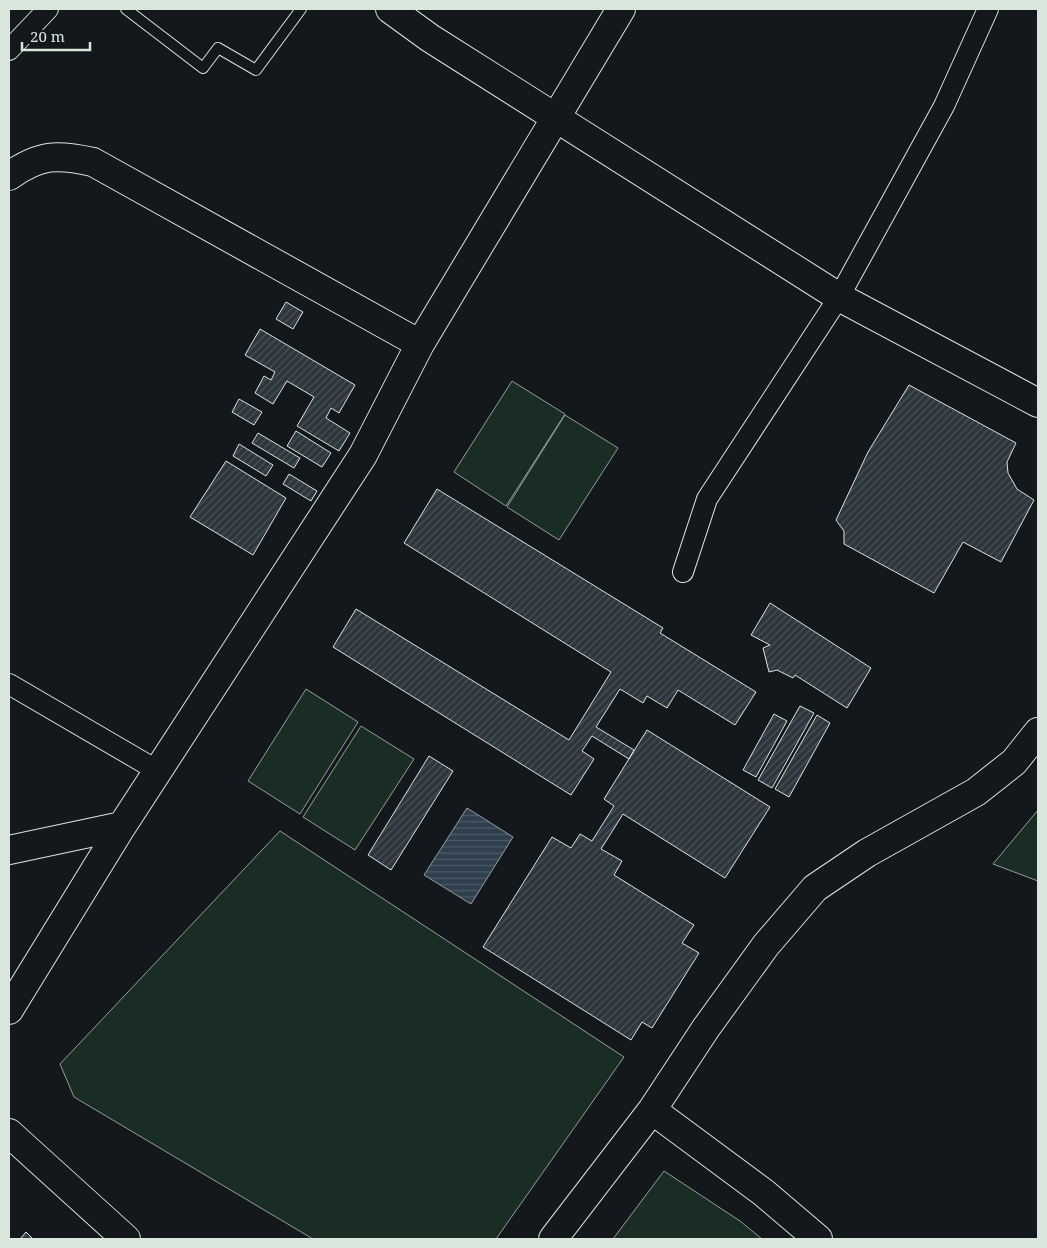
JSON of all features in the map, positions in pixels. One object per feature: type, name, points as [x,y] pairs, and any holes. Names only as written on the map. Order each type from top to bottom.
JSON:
[{"type":"street","points":[[9,50],[48,9]]},
{"type":"street","points":[[390,9],[430,38],[839,296],[1038,402]]},
{"type":"street","points":[[9,1010],[122,826],[363,455],[420,344],[621,9]]},
{"type":"street","points":[[683,572],[707,499],[839,296],[944,106],[988,9]]},
{"type":"street","points":[[9,176],[38,159],[56,156],[93,162],[420,344]]},
{"type":"street","points":[[9,684],[158,771]]},
{"type":"street","points":[[553,1239],[652,1110],[706,1028],[755,960],[815,888],[867,854],[976,792],[1014,762],[1038,732]]},
{"type":"street","points":[[9,850],[122,826]]},
{"type":"street","points":[[652,1110],[764,1193],[818,1239]]},
{"type":"street","points":[[9,1133],[126,1239]]},
{"type":"lane","points":[[126,9],[203,68],[218,48],[256,70],[301,9]]},
{"type":"green space","points":[[512,381],[565,414],[506,506],[454,472]]},
{"type":"green space","points":[[565,415],[618,448],[559,540],[507,507]]},
{"type":"green space","points":[[306,689],[358,722],[300,814],[248,781]]},
{"type":"green space","points":[[361,726],[414,759],[355,850],[303,817]]},
{"type":"green space","points":[[1038,810],[1038,881],[993,864]]},
{"type":"green space","points":[[280,831],[624,1057],[496,1239],[313,1239],[74,1097],[60,1064]]},
{"type":"green space","points":[[664,1171],[740,1221],[762,1239],[613,1239]]},
{"type":"water","points":[[467,808],[513,837],[471,904],[424,875]]},
{"type":"building","points":[[286,302],[303,312],[293,329],[276,319]]},
{"type":"building","points":[[260,329],[355,385],[339,413],[331,408],[326,418],[350,433],[339,451],[297,426],[314,397],[287,381],[273,404],[255,393],[264,376],[271,380],[275,372],[245,355]]},
{"type":"building","points":[[909,385],[1016,443],[1007,462],[1008,473],[1017,489],[1034,500],[1001,562],[963,542],[934,593],[844,544],[844,531],[836,520],[868,452]]},
{"type":"building","points":[[239,399],[262,412],[254,425],[232,412]]},
{"type":"building","points":[[296,431],[331,453],[322,467],[287,446]]},
{"type":"building","points":[[258,433],[300,458],[294,468],[252,443]]},
{"type":"building","points":[[239,444],[273,465],[266,476],[233,456]]},
{"type":"building","points":[[226,461],[286,498],[253,555],[190,517]]},
{"type":"building","points":[[289,474],[317,491],[311,501],[283,484]]},
{"type":"building","points":[[437,489],[663,628],[660,633],[756,692],[735,725],[678,690],[667,708],[647,696],[643,703],[620,689],[596,727],[634,750],[629,759],[592,736],[582,751],[594,759],[571,795],[333,647],[356,609],[569,740],[611,672],[404,543]]},
{"type":"building","points":[[770,603],[871,668],[847,708],[795,675],[793,678],[777,670],[769,672],[763,648],[770,645],[751,635]]},
{"type":"building","points":[[800,706],[814,713],[772,788],[758,780]]},
{"type":"building","points":[[774,714],[787,721],[756,777],[743,770]]},
{"type":"building","points":[[817,715],[830,723],[789,797],[775,789]]},
{"type":"building","points":[[647,730],[770,807],[725,878],[623,814],[601,849],[622,861],[614,875],[694,925],[682,943],[699,953],[652,1028],[642,1022],[631,1040],[483,947],[552,837],[571,848],[580,834],[592,841],[614,806],[604,799]]},
{"type":"building","points":[[429,756],[453,771],[391,870],[368,855]]},
{"type":"building","points":[[26,1232],[33,1239],[20,1239]]}]
